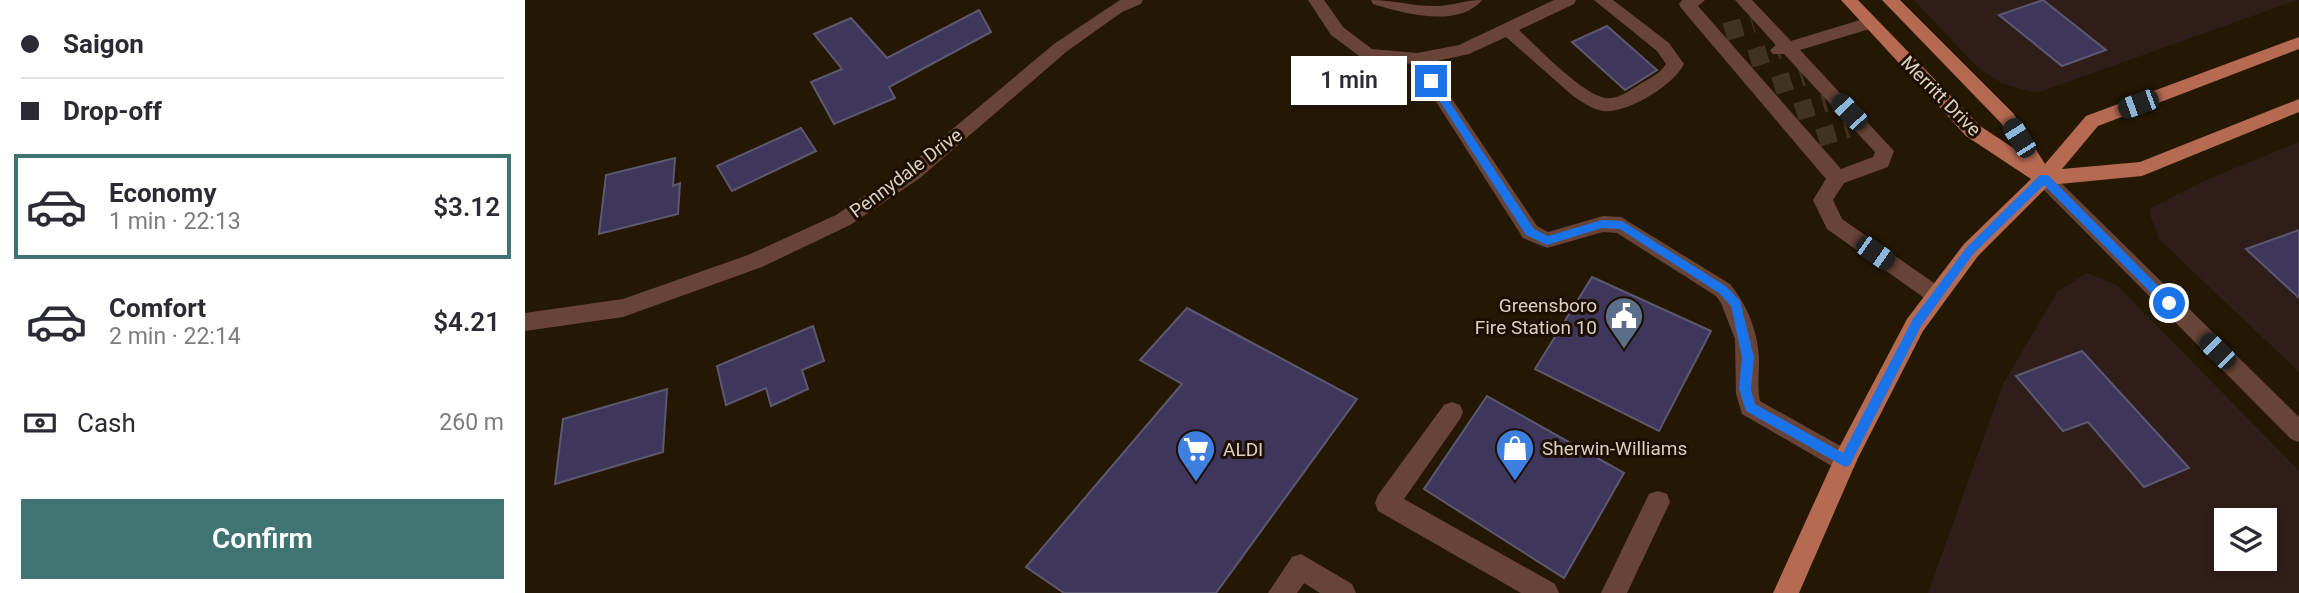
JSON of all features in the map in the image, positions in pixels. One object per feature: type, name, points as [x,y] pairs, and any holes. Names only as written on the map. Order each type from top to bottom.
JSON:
[{"type":"main road","name":"Merritt Drive","points":[[1849,0],[1973,131],[2044,178]]},
{"type":"main road","name":"Merritt Drive","points":[[1890,0],[2007,118],[2044,178]]},
{"type":"main road","points":[[1786,593],[1845,461],[1915,325],[1971,250],[2044,178],[2092,121],[2299,43]]},
{"type":"main road","points":[[2044,178],[2142,169],[2299,105]]},
{"type":"street","name":"Pennydale Drive","points":[[525,322],[623,308],[755,261],[843,220],[913,173],[1060,48],[1116,8],[1135,0]]},
{"type":"street","points":[[1379,0],[1434,13],[1451,11],[1474,0]]},
{"type":"street","points":[[1321,1],[1338,31],[1368,54],[1417,59],[1463,50],[1568,0]]},
{"type":"street","points":[[1508,29],[1559,76],[1587,96],[1604,104],[1617,103],[1664,78],[1675,64],[1663,47],[1602,0]]},
{"type":"street","points":[[1697,0],[1687,4],[1721,34],[1745,61],[1812,140],[1837,178]]},
{"type":"street","points":[[1743,0],[1758,22],[1855,127],[1885,151],[1881,162],[1837,178],[1823,200],[1834,224],[1937,296]]},
{"type":"street","points":[[1784,49],[1870,23]]},
{"type":"street","points":[[1417,59],[1530,232],[1547,240],[1602,224],[1622,225],[1723,290],[1736,304],[1748,357],[1745,389],[1750,407],[1845,461]]},
{"type":"street","name":"Merritt Drive","points":[[2044,178],[2299,432]]},
{"type":"street","points":[[1452,412],[1387,503],[1546,593]]},
{"type":"street","points":[[1614,593],[1658,502]]},
{"type":"street","points":[[1281,593],[1301,566],[1343,593]]},
{"type":"shaded area","points":[[1914,0],[2297,0],[2037,93],[2003,84],[1977,67]]},
{"type":"shaded area","points":[[2299,142],[2299,372],[2160,240],[2150,215],[2151,208],[2206,180]]},
{"type":"shaded area","points":[[2087,273],[2117,285],[2299,471],[2299,593],[1928,593],[2003,384],[2058,291]]},
{"type":"building","points":[[2043,0],[2106,50],[2062,66],[1999,15]]},
{"type":"building","points":[[979,10],[991,32],[889,87],[895,98],[834,124],[811,82],[842,69],[814,34],[851,18],[887,58]]},
{"type":"building","points":[[1607,26],[1657,70],[1625,90],[1572,42]]},
{"type":"building","points":[[801,128],[816,151],[732,191],[717,166]]},
{"type":"building","points":[[675,158],[673,186],[680,183],[678,214],[599,234],[606,175]]},
{"type":"building","points":[[2299,230],[2299,298],[2246,249]]},
{"type":"building","name":"Greensboro Fire Station 10","points":[[1592,277],[1711,331],[1659,431],[1535,369]]},
{"type":"building","name":"ALDI","points":[[1187,308],[1357,399],[1216,593],[1064,593],[1026,567],[1182,384],[1140,360]]},
{"type":"building","points":[[813,326],[824,361],[802,370],[808,389],[771,406],[766,388],[726,405],[717,366]]},
{"type":"building","points":[[2082,351],[2189,468],[2144,487],[2088,422],[2063,431],[2016,376]]},
{"type":"building","points":[[667,389],[663,452],[555,484],[563,419]]},
{"type":"building","points":[[1487,396],[1624,473],[1564,578],[1424,489]]},
{"type":"tunnel","points":[[1725,32],[1753,24]]},
{"type":"tunnel","points":[[1750,59],[1779,50]]},
{"type":"tunnel","points":[[1774,86],[1803,77]]},
{"type":"tunnel","points":[[1796,112],[1826,103]]},
{"type":"tunnel","points":[[1818,138],[1848,129]]},
{"type":"place","name":"Greensboro Fire Station 10","points":[[1624,350]]},
{"type":"place","name":"Sherwin-Williams","points":[[1515,482]]},
{"type":"place","name":"ALDI","points":[[1196,483]]},
{"type":"route","points":[[1431,81],[1530,232],[1547,240],[1602,224],[1622,225],[1723,290],[1736,304],[1748,357],[1745,389],[1750,407],[1845,461],[1917,323],[1971,250],[2044,178],[2169,303]]}]
